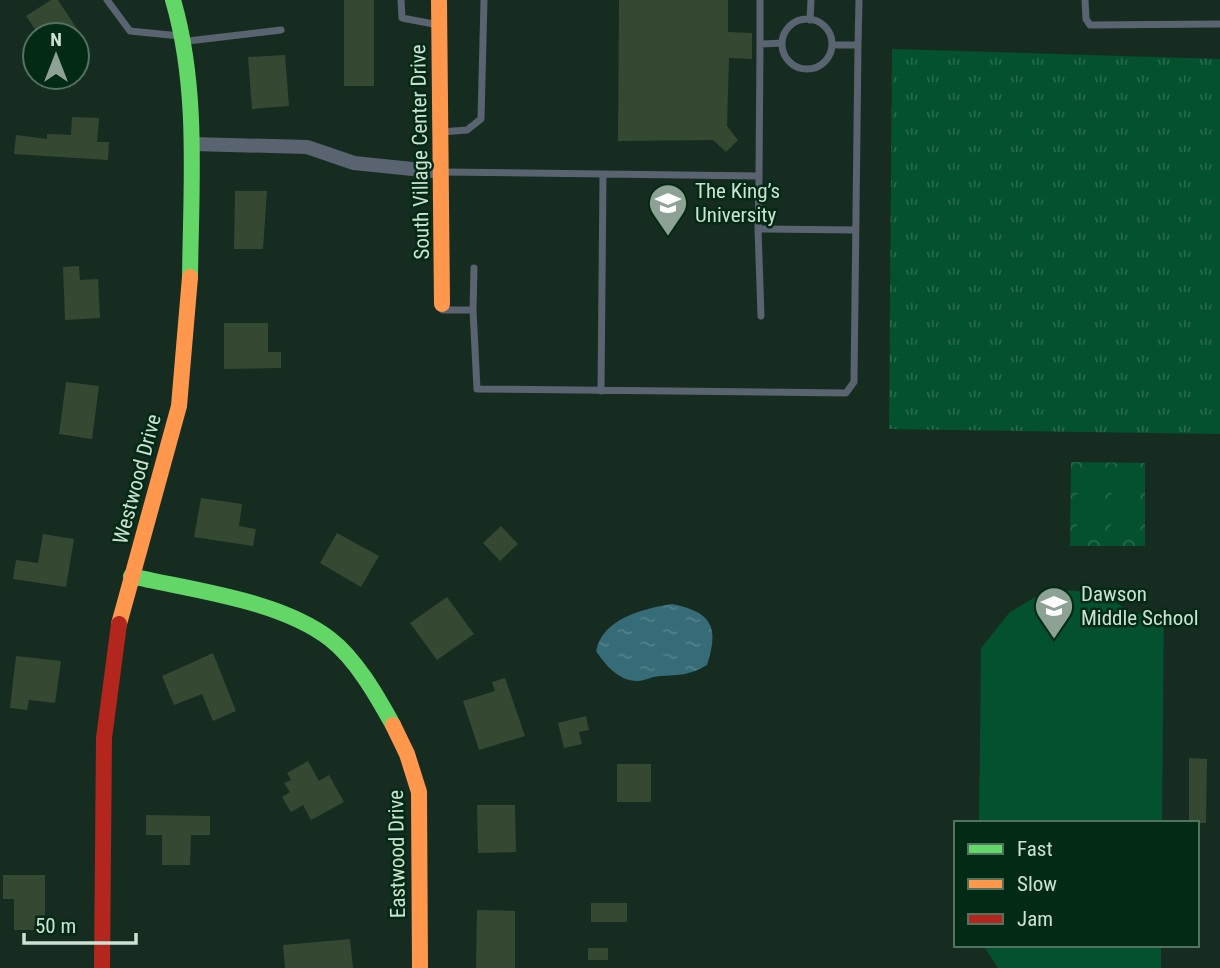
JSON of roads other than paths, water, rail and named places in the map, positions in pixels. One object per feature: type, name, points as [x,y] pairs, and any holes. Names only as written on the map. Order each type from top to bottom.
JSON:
[{"type":"street","name":"Westwood Drive","points":[[102,968],[104,738],[115,646],[131,576],[179,406],[190,290],[192,144],[185,39],[173,0]]},
{"type":"street","name":"South Village Center Drive","points":[[439,0],[442,304]]},
{"type":"street","points":[[192,144],[307,147],[354,163],[442,172]]},
{"type":"street","name":"Eastwood Drive","points":[[131,576],[251,606],[302,624],[327,637],[346,655],[398,731],[413,764],[419,792],[419,968]]},
{"type":"lane","points":[[107,0],[130,31],[185,39],[281,30]]},
{"type":"lane","points":[[401,0],[402,18],[440,25]]},
{"type":"lane","points":[[442,132],[467,130],[481,119],[484,0]]},
{"type":"lane","points":[[760,0],[758,229],[761,316]]},
{"type":"lane","points":[[810,20],[811,0]]},
{"type":"lane","points":[[474,268],[477,389],[846,393],[854,382],[859,0]]},
{"type":"lane","points":[[1085,0],[1086,19],[1090,25],[1220,24]]},
{"type":"lane","points":[[810,20],[825,27],[832,45],[823,64],[807,70],[792,65],[786,59],[782,43],[784,35],[795,23],[810,20]]},
{"type":"lane","points":[[760,44],[782,43]]},
{"type":"lane","points":[[832,45],[858,45]]},
{"type":"lane","points":[[442,172],[758,176]]},
{"type":"lane","points":[[601,391],[603,175]]},
{"type":"lane","points":[[758,229],[856,230]]},
{"type":"lane","points":[[442,304],[441,310],[473,310]]},
{"type":"water","points":[[672,604],[696,611],[709,623],[712,640],[707,665],[685,674],[632,681],[614,672],[604,662],[596,651],[600,640],[615,623],[637,612]]},
{"type":"place","name":"The King’s University","points":[[668,237]]},
{"type":"place","name":"Dawson Middle School","points":[[1054,640]]}]
